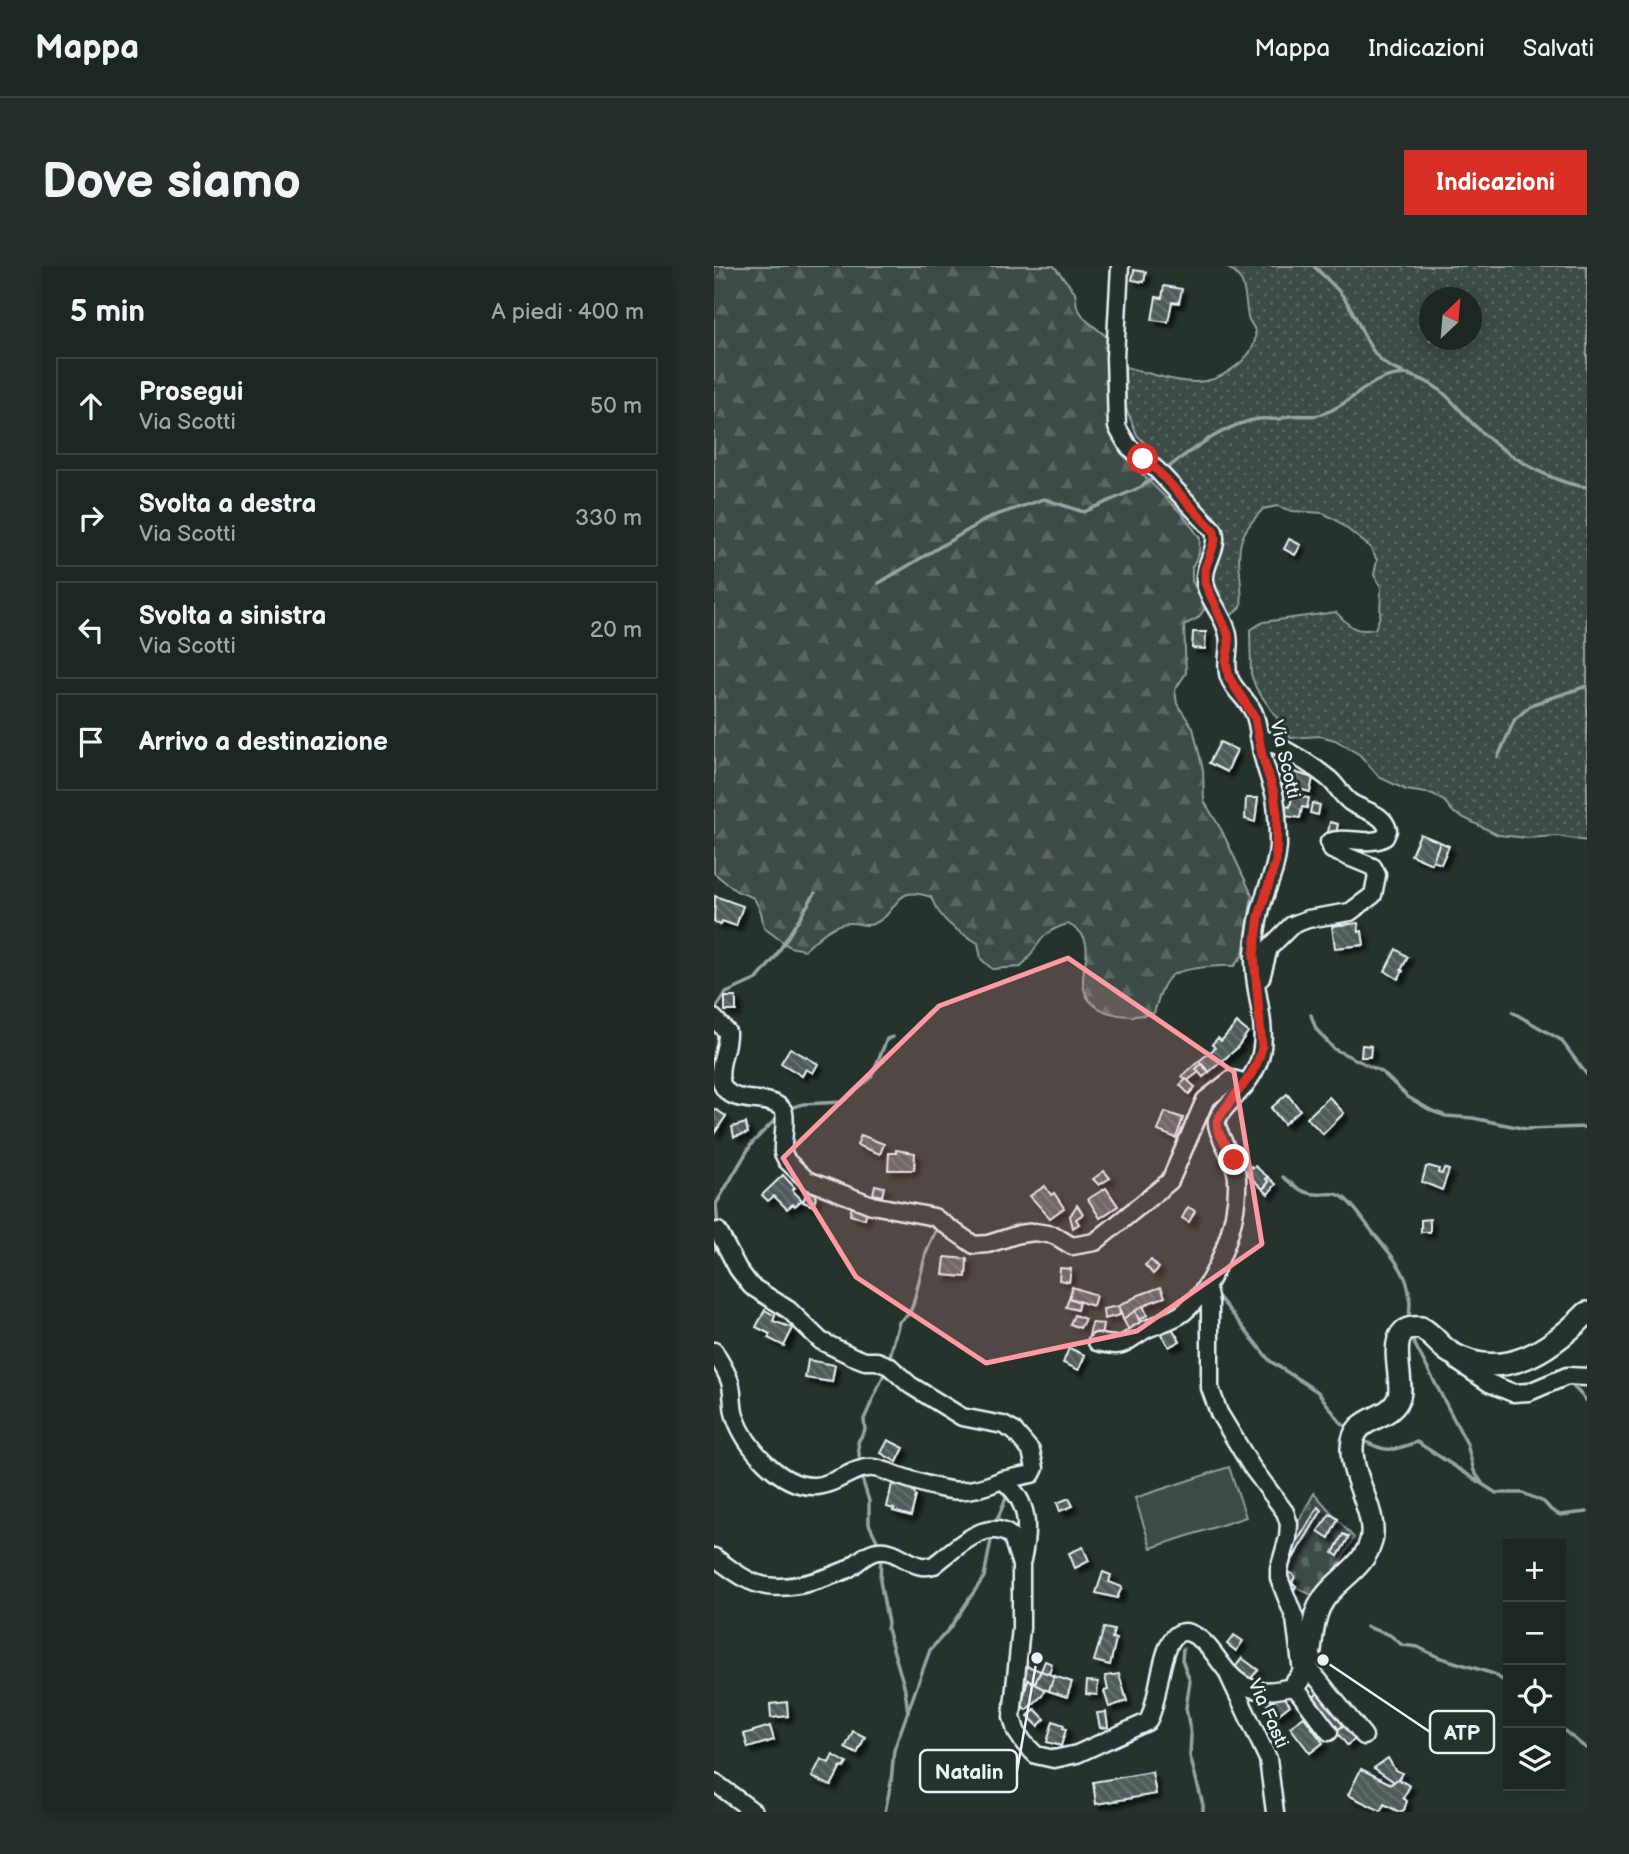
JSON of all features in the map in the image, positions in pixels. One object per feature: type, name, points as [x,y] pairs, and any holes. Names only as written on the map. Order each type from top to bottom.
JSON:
[{"type":"main road","points":[[1302,1677],[1311,1631],[1320,1606],[1327,1593],[1356,1569],[1366,1556],[1372,1538],[1372,1523],[1353,1466],[1352,1447],[1355,1433],[1363,1424],[1392,1409],[1398,1398],[1400,1384],[1395,1351],[1402,1335],[1416,1327],[1421,1328],[1450,1353],[1490,1365],[1519,1360],[1553,1343],[1587,1313]]},
{"type":"street","name":"Via Scotti","points":[[1120,266],[1115,356],[1117,428],[1128,446],[1157,470],[1214,531],[1215,540],[1205,569],[1205,583],[1228,634],[1226,662],[1229,678],[1253,711],[1274,793],[1278,833],[1274,871],[1259,916],[1255,943],[1254,968],[1262,1047],[1256,1068],[1217,1121],[1218,1131],[1234,1160],[1237,1195],[1224,1249],[1207,1288]]},
{"type":"street","points":[[1257,998],[1265,957],[1273,942],[1284,931],[1308,919],[1349,912],[1373,895],[1377,875],[1373,867],[1335,852],[1329,847],[1329,842],[1338,839],[1379,841],[1385,837],[1388,830],[1382,819],[1338,792],[1331,779],[1292,751],[1258,736]]},
{"type":"street","points":[[714,1018],[727,1032],[722,1058],[722,1083],[732,1095],[773,1103],[782,1108],[785,1115],[783,1153],[800,1174],[807,1180],[872,1205],[933,1217],[974,1245],[1035,1232],[1054,1235],[1072,1246],[1095,1241],[1170,1181],[1205,1100],[1232,1079],[1238,1080],[1244,1087]]},
{"type":"street","points":[[714,1351],[730,1381],[735,1415],[745,1436],[768,1467],[791,1481],[807,1486],[827,1486],[872,1467],[946,1491],[967,1492],[983,1489],[1002,1480],[1032,1474],[1035,1468],[1031,1451],[1014,1431],[1003,1425],[962,1417],[910,1385],[890,1366],[877,1361],[864,1361],[821,1341],[789,1310],[751,1286],[738,1269],[718,1231]]},
{"type":"street","points":[[1097,1342],[1115,1346],[1133,1340],[1143,1331],[1182,1313],[1207,1288]]},
{"type":"street","points":[[1207,1288],[1210,1304],[1210,1388],[1219,1413],[1251,1466],[1285,1512],[1289,1524],[1288,1538],[1279,1577],[1295,1619],[1302,1677],[1329,1732]]},
{"type":"street","points":[[1450,1353],[1461,1365],[1489,1383],[1513,1393],[1529,1392],[1567,1376],[1587,1377]]},
{"type":"street","points":[[1002,1480],[1014,1490],[1025,1509],[1026,1540],[1021,1565],[1021,1628],[1012,1717],[1020,1738],[1036,1755],[1054,1759],[1077,1754],[1147,1722],[1154,1711],[1168,1643],[1180,1632],[1187,1632],[1202,1640],[1228,1673],[1241,1683],[1261,1692],[1272,1692],[1302,1677]]},
{"type":"street","points":[[714,1557],[753,1583],[786,1586],[849,1569],[877,1551],[888,1552],[915,1565],[931,1566],[971,1538],[991,1529],[1006,1532],[1012,1537],[1021,1565]]},
{"type":"street","name":"Via Fasti","points":[[1228,1673],[1268,1759],[1275,1812]]},
{"type":"street","points":[[1302,1677],[1364,1736]]},
{"type":"street","points":[[714,1782],[754,1812]]},
{"type":"highlighted area","points":[[1068,958],[1234,1072],[1262,1244],[1137,1331],[986,1363],[856,1277],[783,1158],[939,1006]]},
{"type":"green space","points":[[714,266],[1054,266],[1075,292],[1077,307],[1085,319],[1107,337],[1109,425],[1122,454],[1183,515],[1200,538],[1199,553],[1192,567],[1192,581],[1206,607],[1198,618],[1184,625],[1186,673],[1175,690],[1177,704],[1193,728],[1203,770],[1204,801],[1222,831],[1252,895],[1243,955],[1234,966],[1203,967],[1174,974],[1163,986],[1154,1013],[1121,1015],[1099,1009],[1091,1002],[1083,982],[1087,953],[1085,940],[1082,934],[1068,924],[1045,936],[1021,967],[992,969],[981,959],[978,943],[944,919],[931,897],[909,894],[902,896],[882,919],[873,924],[838,925],[805,950],[790,947],[764,928],[761,912],[754,898],[736,891],[714,873]]},
{"type":"green space","points":[[1224,266],[1587,266],[1587,841],[1557,836],[1527,838],[1498,835],[1454,813],[1445,802],[1433,794],[1406,790],[1379,777],[1360,755],[1335,740],[1320,736],[1291,738],[1256,688],[1251,674],[1250,630],[1263,622],[1336,612],[1353,628],[1375,629],[1380,616],[1381,587],[1374,575],[1377,560],[1370,547],[1336,520],[1323,513],[1292,511],[1277,506],[1263,509],[1243,536],[1239,553],[1241,607],[1229,617],[1213,579],[1223,530],[1137,435],[1126,408],[1125,367],[1186,382],[1205,381],[1231,370],[1252,349],[1255,331],[1248,317],[1245,294],[1237,275]]},
{"type":"green space","points":[[1229,1467],[1246,1517],[1151,1548],[1135,1498]]},
{"type":"green space","points":[[1314,1493],[1354,1538],[1319,1599],[1288,1583],[1286,1572],[1302,1544],[1293,1538],[1294,1530]]},
{"type":"building","points":[[1134,270],[1146,272],[1144,282],[1132,280]]},
{"type":"building","points":[[1164,286],[1182,289],[1179,303],[1172,302],[1168,322],[1152,320],[1156,297],[1162,298]]},
{"type":"building","points":[[1289,539],[1301,545],[1295,555],[1284,549]]},
{"type":"building","points":[[1193,632],[1206,632],[1205,649],[1192,648]]},
{"type":"building","points":[[1220,742],[1237,750],[1227,772],[1209,763]]},
{"type":"building","points":[[1284,760],[1291,762],[1288,770],[1313,778],[1310,792],[1277,783]]},
{"type":"building","points":[[1292,796],[1309,798],[1307,808],[1302,807],[1300,818],[1285,816],[1286,806],[1290,807]]},
{"type":"building","points":[[1246,798],[1258,798],[1255,822],[1245,819]]},
{"type":"building","points":[[1312,803],[1320,805],[1318,815],[1310,813]]},
{"type":"building","points":[[1330,822],[1338,824],[1336,834],[1328,832]]},
{"type":"building","points":[[1420,834],[1440,842],[1432,864],[1411,855]]},
{"type":"building","points":[[1440,842],[1449,846],[1441,864],[1433,861]]},
{"type":"building","points":[[715,896],[743,906],[736,926],[722,921],[721,925],[714,922]]},
{"type":"building","points":[[1358,923],[1364,945],[1335,948],[1332,926]]},
{"type":"building","points":[[1396,949],[1408,957],[1398,979],[1385,971]]},
{"type":"building","points":[[725,997],[736,997],[736,1011],[725,1011]]},
{"type":"building","points":[[1237,1023],[1248,1032],[1236,1049],[1209,1072],[1199,1061],[1215,1048],[1212,1044],[1218,1038],[1221,1041]]},
{"type":"building","points":[[1362,1045],[1371,1046],[1370,1057],[1361,1057]]},
{"type":"building","points":[[790,1048],[818,1064],[813,1073],[806,1069],[802,1076],[781,1063]]},
{"type":"building","points":[[1199,1061],[1201,1064],[1196,1069],[1199,1072],[1187,1081],[1182,1076]]},
{"type":"building","points":[[1201,1064],[1209,1072],[1203,1077],[1196,1069]]},
{"type":"building","points":[[1186,1079],[1195,1087],[1189,1094],[1180,1085]]},
{"type":"building","points":[[1287,1094],[1300,1110],[1284,1124],[1271,1108]]},
{"type":"building","points":[[1329,1097],[1344,1113],[1323,1134],[1307,1118]]},
{"type":"building","points":[[714,1110],[726,1116],[714,1134]]},
{"type":"building","points":[[1165,1112],[1183,1118],[1176,1138],[1158,1131]]},
{"type":"building","points":[[746,1123],[748,1133],[734,1137],[732,1127]]},
{"type":"building","points":[[861,1135],[884,1144],[880,1154],[857,1145]]},
{"type":"building","points":[[896,1150],[915,1153],[914,1170],[888,1170],[889,1153],[896,1153]]},
{"type":"building","points":[[1255,1166],[1268,1177],[1266,1179],[1269,1182],[1263,1189],[1245,1172]]},
{"type":"building","points":[[1426,1167],[1439,1169],[1438,1173],[1442,1174],[1444,1168],[1449,1170],[1442,1190],[1422,1182]]},
{"type":"building","points":[[1104,1171],[1110,1178],[1099,1185],[1093,1179]]},
{"type":"building","points":[[783,1175],[802,1200],[787,1209],[774,1196],[768,1201],[762,1195]]},
{"type":"building","points":[[1268,1177],[1276,1184],[1268,1194],[1263,1189],[1269,1182],[1266,1179]]},
{"type":"building","points":[[875,1185],[884,1187],[882,1196],[873,1194]]},
{"type":"building","points":[[1045,1186],[1051,1195],[1054,1193],[1064,1208],[1050,1218],[1030,1196]]},
{"type":"building","points":[[1106,1188],[1118,1206],[1100,1218],[1088,1199]]},
{"type":"building","points":[[807,1191],[817,1194],[813,1206],[803,1202]]},
{"type":"building","points":[[1077,1205],[1083,1214],[1076,1219],[1079,1224],[1073,1228],[1070,1216]]},
{"type":"building","points":[[852,1206],[867,1210],[865,1219],[850,1215]]},
{"type":"building","points":[[1188,1207],[1195,1211],[1189,1222],[1182,1218]]},
{"type":"building","points":[[1430,1219],[1430,1232],[1421,1232],[1421,1220]]},
{"type":"building","points":[[945,1257],[967,1259],[966,1277],[943,1275]]},
{"type":"building","points":[[1151,1260],[1159,1268],[1153,1274],[1145,1265]]},
{"type":"building","points":[[1060,1268],[1071,1269],[1069,1282],[1059,1280]]},
{"type":"building","points":[[1072,1287],[1096,1295],[1093,1306],[1069,1298]]},
{"type":"building","points":[[1161,1287],[1165,1297],[1123,1319],[1119,1306]]},
{"type":"building","points":[[1069,1298],[1079,1302],[1077,1310],[1066,1307]]},
{"type":"building","points":[[1119,1306],[1120,1315],[1104,1319],[1103,1309]]},
{"type":"building","points":[[1143,1306],[1147,1315],[1138,1320],[1135,1311]]},
{"type":"building","points":[[765,1310],[775,1316],[773,1321],[793,1328],[784,1346],[768,1338],[770,1334],[756,1327]]},
{"type":"building","points":[[1135,1311],[1142,1326],[1130,1332],[1123,1319]]},
{"type":"building","points":[[1074,1315],[1085,1319],[1080,1328],[1070,1324]]},
{"type":"building","points":[[1092,1323],[1103,1324],[1101,1338],[1089,1336]]},
{"type":"building","points":[[1170,1325],[1180,1341],[1169,1347],[1159,1331]]},
{"type":"building","points":[[1069,1348],[1085,1355],[1079,1370],[1063,1363]]},
{"type":"building","points":[[808,1360],[835,1365],[832,1382],[805,1378]]},
{"type":"building","points":[[888,1440],[904,1448],[897,1462],[881,1453]]},
{"type":"building","points":[[892,1484],[911,1488],[916,1496],[911,1516],[887,1507]]},
{"type":"building","points":[[1069,1498],[1073,1506],[1060,1511],[1057,1503]]},
{"type":"building","points":[[1318,1507],[1322,1510],[1284,1573],[1280,1570]]},
{"type":"building","points":[[1330,1514],[1338,1519],[1329,1538],[1318,1531]]},
{"type":"building","points":[[1343,1534],[1349,1537],[1338,1556],[1333,1553]]},
{"type":"building","points":[[1083,1547],[1089,1561],[1075,1568],[1069,1553]]},
{"type":"building","points":[[1286,1570],[1295,1576],[1292,1583],[1296,1586],[1294,1590],[1284,1584],[1288,1576],[1284,1573]]},
{"type":"building","points":[[1103,1572],[1111,1575],[1109,1582],[1122,1587],[1117,1598],[1096,1593]]},
{"type":"building","points":[[1104,1628],[1114,1630],[1112,1638],[1116,1639],[1110,1665],[1094,1661]]},
{"type":"building","points":[[1234,1635],[1243,1641],[1236,1651],[1227,1644]]},
{"type":"building","points":[[1242,1658],[1258,1670],[1248,1682],[1233,1670]]},
{"type":"building","points":[[1045,1661],[1052,1664],[1049,1674],[1041,1671]]},
{"type":"building","points":[[1027,1666],[1041,1671],[1035,1682],[1028,1680],[1027,1685],[1023,1683]]},
{"type":"building","points":[[1041,1671],[1054,1676],[1049,1691],[1034,1685]]},
{"type":"building","points":[[1119,1674],[1127,1701],[1109,1707],[1104,1691],[1108,1690],[1105,1676]]},
{"type":"building","points":[[1054,1676],[1072,1682],[1067,1697],[1049,1691]]},
{"type":"building","points":[[1028,1680],[1045,1690],[1026,1710],[1019,1702],[1023,1699]]},
{"type":"building","points":[[1087,1681],[1098,1682],[1097,1695],[1086,1694]]},
{"type":"building","points":[[1322,1690],[1347,1723],[1336,1731],[1311,1699]]},
{"type":"building","points":[[1282,1694],[1290,1705],[1275,1717],[1267,1705]]},
{"type":"building","points":[[787,1702],[788,1716],[771,1718],[770,1704]]},
{"type":"building","points":[[1035,1709],[1045,1719],[1038,1726],[1028,1716]]},
{"type":"building","points":[[1106,1712],[1108,1727],[1100,1728],[1097,1713]]},
{"type":"building","points":[[1304,1717],[1323,1743],[1310,1753],[1290,1727]]},
{"type":"building","points":[[1053,1721],[1064,1725],[1063,1728],[1066,1729],[1061,1746],[1047,1742]]},
{"type":"building","points":[[1347,1723],[1358,1737],[1347,1745],[1336,1731]]},
{"type":"building","points":[[770,1726],[774,1740],[748,1748],[744,1734]]},
{"type":"building","points":[[853,1731],[865,1737],[857,1754],[845,1748]]},
{"type":"building","points":[[833,1755],[847,1763],[844,1768],[841,1767],[831,1786],[812,1777],[821,1759],[829,1763]]},
{"type":"building","points":[[1388,1758],[1395,1770],[1402,1773],[1396,1783],[1374,1768]]},
{"type":"building","points":[[1361,1769],[1391,1784],[1398,1779],[1410,1786],[1403,1798],[1407,1801],[1404,1810],[1399,1812],[1384,1804],[1381,1811],[1348,1795]]},
{"type":"building","points":[[1152,1772],[1156,1794],[1096,1804],[1093,1782]]},
{"type":"waterway","points":[[1314,266],[1345,299],[1374,352],[1390,367],[1402,372]]},
{"type":"waterway","points":[[1165,470],[1197,447],[1235,426],[1259,419],[1318,415],[1334,409],[1382,379],[1409,374]]},
{"type":"waterway","points":[[1409,375],[1437,388],[1483,433],[1525,464],[1557,479],[1587,487]]},
{"type":"waterway","points":[[879,583],[990,517],[1044,499],[1084,512],[1141,487],[1156,476]]},
{"type":"waterway","points":[[1498,757],[1515,719],[1533,704],[1587,686]]},
{"type":"waterway","points":[[714,1011],[726,993],[757,979],[774,959],[815,893]]},
{"type":"waterway","points":[[1512,1012],[1561,1040],[1587,1075]]},
{"type":"waterway","points":[[1311,1015],[1316,1029],[1334,1049],[1382,1072],[1408,1097],[1432,1111],[1446,1116],[1473,1118],[1526,1129],[1587,1127]]},
{"type":"waterway","points":[[787,1109],[803,1104],[842,1102],[871,1077],[887,1039],[893,1037]]},
{"type":"waterway","points":[[718,1227],[716,1204],[752,1143],[779,1116]]},
{"type":"waterway","points":[[1283,1177],[1307,1192],[1336,1194],[1352,1205],[1404,1274],[1410,1295],[1408,1322]]},
{"type":"waterway","points":[[889,1360],[899,1322],[909,1314],[913,1305],[926,1253],[935,1232]]},
{"type":"waterway","points":[[714,1250],[718,1242]]},
{"type":"waterway","points":[[1214,1291],[1270,1361],[1318,1392],[1348,1429]]},
{"type":"waterway","points":[[1411,1337],[1467,1444],[1474,1471],[1482,1483]]},
{"type":"waterway","points":[[860,1464],[858,1442],[865,1430],[864,1419],[886,1370]]},
{"type":"waterway","points":[[1569,1382],[1587,1401]]},
{"type":"waterway","points":[[1363,1440],[1383,1449],[1417,1442],[1496,1493],[1523,1493],[1544,1502],[1560,1515],[1587,1512]]},
{"type":"waterway","points":[[861,1475],[869,1501],[869,1524],[879,1545]]},
{"type":"waterway","points":[[995,1525],[1008,1493]]},
{"type":"waterway","points":[[885,1812],[894,1750],[930,1650],[949,1629],[984,1577],[992,1535]]},
{"type":"waterway","points":[[881,1556],[880,1581],[887,1629],[905,1689],[908,1713]]},
{"type":"waterway","points":[[1367,1627],[1390,1635],[1402,1645],[1418,1647],[1438,1657],[1494,1674],[1503,1680]]},
{"type":"waterway","points":[[1183,1649],[1182,1660],[1190,1681],[1186,1708],[1191,1735],[1190,1756],[1203,1812]]},
{"type":"waterway","points":[[1566,1732],[1587,1749]]},
{"type":"place","name":"Natalin","points":[[1037,1658]]},
{"type":"place","name":"ATP","points":[[1323,1660]]},
{"type":"route","points":[[1143,459],[1157,470],[1214,531],[1215,540],[1205,569],[1205,583],[1226,626],[1229,678],[1253,711],[1277,815],[1276,861],[1259,916],[1254,955],[1262,1036],[1260,1058],[1244,1087],[1223,1110],[1217,1121],[1218,1131],[1234,1160]]}]
